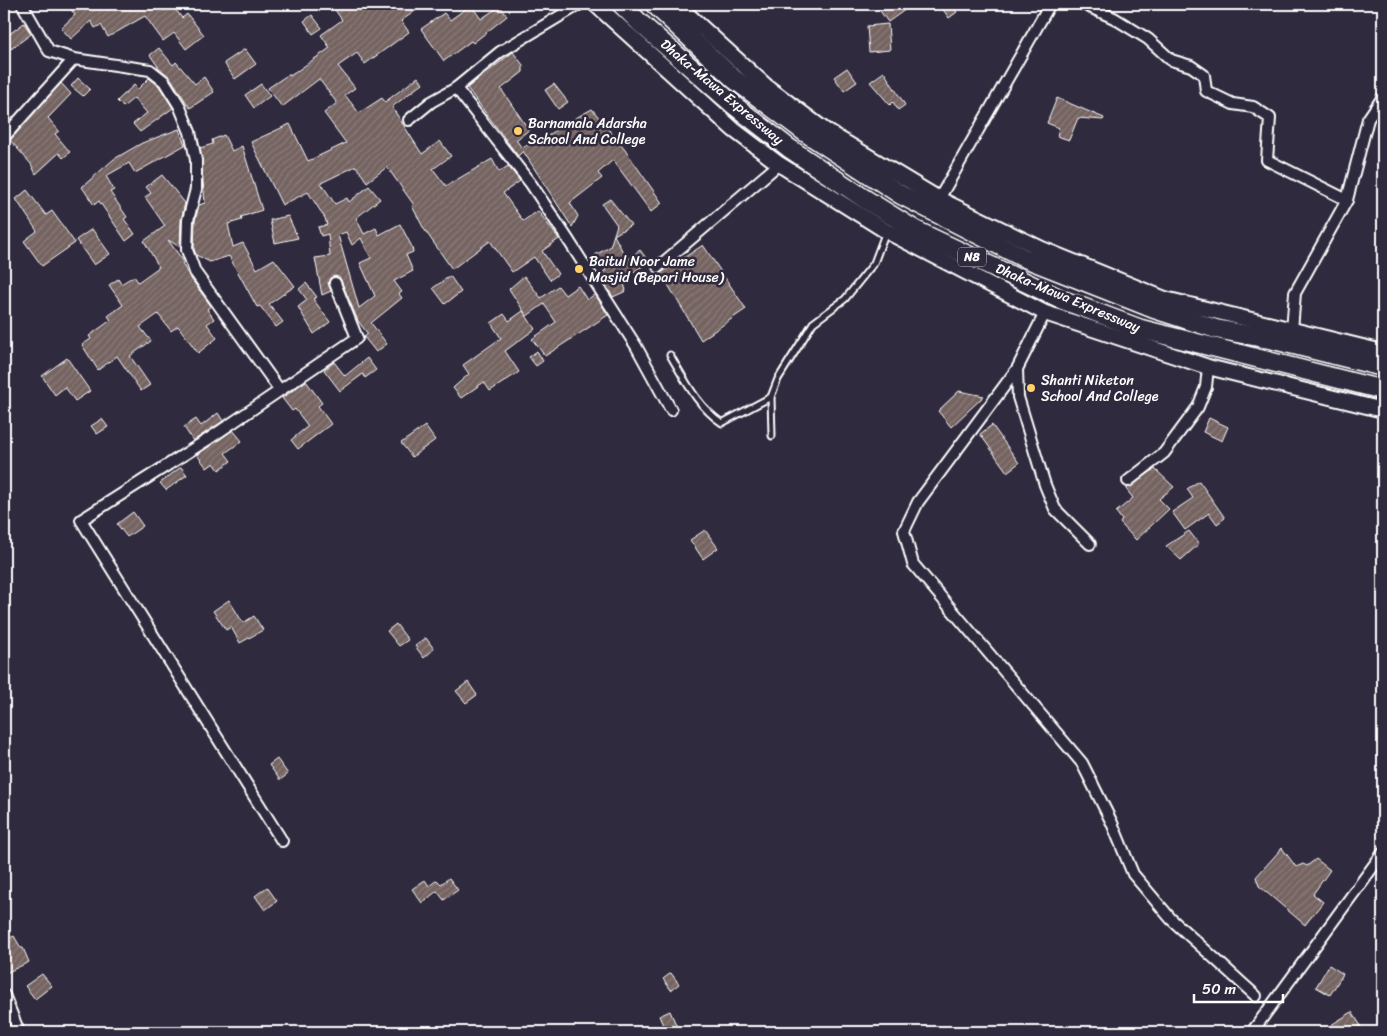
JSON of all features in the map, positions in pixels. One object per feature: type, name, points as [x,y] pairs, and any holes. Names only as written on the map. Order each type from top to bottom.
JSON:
[{"type":"highway","name":"Dhaka-Mawa Expressway","points":[[621,4],[735,106],[781,142],[839,183],[915,230],[1064,300],[1141,329],[1383,390]]},
{"type":"highway","name":"Dhaka-Mawa Expressway","points":[[654,4],[734,79],[806,134],[901,195],[1022,257],[1154,309],[1216,329],[1274,340],[1383,367]]},
{"type":"main road","points":[[595,4],[734,130],[779,164],[886,231],[1045,313],[1208,368],[1383,410]]},
{"type":"main road","points":[[676,4],[766,86],[826,131],[939,199],[1042,249],[1165,299],[1383,352]]},
{"type":"street","points":[[22,4],[49,51],[74,59],[150,70],[164,81],[179,105],[190,132],[196,160],[196,189],[188,220],[187,250],[195,272],[279,389]]},
{"type":"street","points":[[409,120],[431,102],[456,88],[500,52],[580,4]]},
{"type":"street","points":[[939,199],[1050,4]]},
{"type":"street","points":[[1083,4],[1114,18],[1148,40],[1171,60],[1191,66],[1197,70],[1204,75],[1206,91],[1233,104],[1254,107],[1270,118],[1266,160],[1347,200]]},
{"type":"street","points":[[4,137],[74,59]]},
{"type":"street","points":[[456,88],[530,184],[567,238],[636,346],[671,410]]},
{"type":"street","points":[[1292,330],[1295,293],[1347,200],[1368,119],[1383,97]]},
{"type":"street","points":[[658,267],[779,164]]},
{"type":"street","points":[[282,841],[81,520],[206,440],[357,338],[335,283]]},
{"type":"street","points":[[1045,313],[1017,369],[918,502],[904,531],[913,564],[1082,763],[1112,822],[1132,874],[1171,919],[1256,996]]},
{"type":"street","points":[[1128,481],[1164,453],[1198,407],[1206,387],[1208,368]]},
{"type":"street","points":[[1017,369],[1018,397],[1044,485],[1055,509],[1090,544]]},
{"type":"street","points":[[1252,1032],[1383,853]]},
{"type":"street","points":[[4,995],[19,1032]]},
{"type":"lane","points":[[772,436],[771,397],[778,379],[813,323],[845,299],[874,263],[886,231]]},
{"type":"lane","points":[[670,355],[697,401],[707,413],[722,423],[771,397]]},
{"type":"building","points":[[67,4],[159,4],[164,11],[172,5],[182,18],[187,14],[204,35],[186,49],[174,33],[163,41],[145,16],[108,37],[101,25],[95,28],[91,21],[71,39],[61,28],[75,15]]},
{"type":"building","points":[[331,4],[425,4],[401,21],[409,32],[365,64],[357,53],[338,66],[355,88],[345,95],[359,113],[382,98],[385,102],[418,77],[423,83],[392,107],[422,154],[440,141],[451,156],[433,169],[446,186],[492,159],[499,172],[508,166],[520,181],[503,193],[523,221],[538,211],[559,239],[542,251],[558,274],[550,280],[534,257],[512,272],[490,241],[452,269],[424,229],[412,206],[414,205],[387,167],[367,182],[356,166],[321,183],[335,204],[347,198],[349,202],[369,186],[380,199],[356,218],[364,234],[376,228],[379,235],[400,224],[412,247],[413,252],[406,255],[413,271],[394,281],[402,292],[399,294],[402,298],[371,323],[387,344],[376,352],[364,337],[368,334],[358,321],[340,278],[335,276],[330,278],[328,283],[331,291],[322,295],[315,258],[330,256],[328,234],[321,236],[318,227],[327,225],[325,218],[308,192],[282,205],[251,142],[290,124],[308,161],[346,143],[324,113],[337,103],[319,79],[282,107],[268,88],[289,74],[290,76],[330,48],[321,35],[342,20]],"holes":[[[346,232],[352,245],[361,238],[371,258],[360,263],[375,296],[359,308],[338,235]]]},
{"type":"building","points":[[875,4],[913,4],[888,22]]},
{"type":"building","points":[[939,4],[951,4],[957,12],[949,18]]},
{"type":"building","points":[[471,5],[481,19],[500,6],[507,16],[473,43],[471,41],[444,61],[421,29],[444,13],[450,20]]},
{"type":"building","points":[[312,15],[322,28],[313,34],[304,21]]},
{"type":"building","points":[[24,23],[31,34],[11,49],[4,38]]},
{"type":"building","points":[[888,24],[890,50],[869,52],[867,26]]},
{"type":"building","points":[[159,48],[173,65],[176,62],[195,84],[204,77],[214,92],[190,108],[170,77],[159,68],[150,55]]},
{"type":"building","points":[[245,49],[256,64],[235,79],[224,63]]},
{"type":"building","points":[[513,52],[523,65],[523,72],[501,89],[529,130],[516,140],[522,148],[536,140],[538,143],[563,125],[592,109],[625,150],[662,203],[651,212],[613,160],[598,173],[602,178],[570,203],[578,216],[572,227],[523,151],[518,156],[467,88]]},
{"type":"building","points":[[847,68],[857,82],[844,91],[834,77]]},
{"type":"building","points":[[884,72],[905,105],[898,110],[893,102],[890,105],[870,82]]},
{"type":"building","points":[[78,78],[90,89],[83,96],[71,86]]},
{"type":"building","points":[[149,78],[159,86],[173,108],[140,132],[133,124],[147,113],[134,98],[123,107],[117,101],[134,85],[138,89]]},
{"type":"building","points":[[61,83],[71,94],[48,118],[59,131],[55,134],[70,152],[63,158],[59,153],[36,174],[31,164],[10,140]]},
{"type":"building","points":[[261,84],[270,96],[254,108],[245,95]]},
{"type":"building","points":[[554,84],[568,102],[558,109],[545,90]]},
{"type":"building","points":[[1057,98],[1104,118],[1103,120],[1078,118],[1069,140],[1057,136],[1059,128],[1047,123]]},
{"type":"building","points":[[179,129],[185,145],[135,173],[129,163],[106,176],[114,190],[110,192],[127,217],[124,219],[135,234],[126,241],[99,201],[94,205],[82,187],[114,159],[142,143]]},
{"type":"building","points":[[224,135],[232,151],[242,146],[262,210],[241,217],[242,220],[228,224],[233,247],[243,243],[257,269],[274,259],[295,286],[269,304],[283,322],[276,327],[260,306],[257,307],[229,256],[210,262],[196,255],[194,249],[195,221],[199,205],[205,203],[200,148],[213,144],[212,140]]},
{"type":"building","points":[[162,175],[185,203],[181,220],[180,247],[168,240],[184,262],[182,263],[189,276],[211,306],[207,309],[214,319],[207,324],[217,338],[198,353],[178,326],[171,331],[158,314],[140,327],[151,341],[130,356],[150,385],[141,391],[117,356],[98,370],[82,345],[91,339],[89,336],[111,320],[108,316],[123,305],[109,285],[118,279],[121,284],[134,276],[138,282],[159,267],[144,241],[165,226],[145,197],[151,193],[146,187]]},
{"type":"building","points":[[27,190],[46,215],[52,211],[75,243],[42,266],[24,241],[37,231],[16,199]]},
{"type":"building","points":[[610,199],[631,225],[614,235],[627,260],[640,250],[649,262],[623,279],[626,291],[613,297],[600,274],[606,270],[595,255],[610,247],[617,225],[602,204]]},
{"type":"building","points":[[288,216],[298,238],[275,243],[270,220]]},
{"type":"building","points":[[92,229],[110,254],[94,265],[76,240]]},
{"type":"building","points":[[703,245],[746,309],[701,340],[661,273]]},
{"type":"building","points":[[450,276],[461,292],[445,304],[433,288]]},
{"type":"building","points":[[524,276],[541,298],[558,286],[565,295],[578,286],[587,300],[595,294],[608,315],[545,356],[532,339],[556,322],[544,304],[527,316],[509,289]]},
{"type":"building","points":[[306,283],[317,297],[313,299],[330,322],[314,334],[298,307],[307,300],[299,289]]},
{"type":"building","points":[[523,311],[535,329],[505,351],[519,372],[490,391],[484,382],[461,398],[453,388],[469,374],[463,365],[501,338],[491,323],[504,314],[509,321]]},
{"type":"building","points":[[537,351],[543,361],[536,366],[529,357]]},
{"type":"building","points":[[67,358],[90,391],[75,401],[65,387],[55,395],[42,376]]},
{"type":"building","points":[[367,358],[376,370],[365,378],[363,374],[340,391],[324,370],[334,362],[345,376]]},
{"type":"building","points":[[306,381],[322,403],[318,406],[331,424],[298,449],[291,440],[308,426],[295,409],[292,411],[282,398]]},
{"type":"building","points":[[959,391],[984,396],[951,427],[938,411]]},
{"type":"building","points":[[218,413],[223,421],[193,441],[184,427],[196,419],[201,426]]},
{"type":"building","points":[[1209,418],[1228,427],[1222,441],[1203,432]]},
{"type":"building","points":[[102,419],[108,427],[97,434],[91,426]]},
{"type":"building","points":[[992,425],[1019,463],[1007,472],[980,434]]},
{"type":"building","points":[[425,426],[435,440],[412,457],[401,443]]},
{"type":"building","points":[[233,430],[242,441],[225,453],[231,461],[219,470],[214,463],[207,468],[197,455]]},
{"type":"building","points":[[181,467],[187,475],[166,490],[160,483]]},
{"type":"building","points":[[1155,469],[1174,487],[1159,499],[1169,509],[1136,540],[1120,523],[1122,520],[1116,512],[1133,498],[1126,489]]},
{"type":"building","points":[[1199,481],[1225,518],[1217,524],[1209,513],[1185,530],[1172,512],[1193,498],[1187,489]]},
{"type":"building","points":[[133,512],[143,526],[127,537],[117,524]]},
{"type":"building","points":[[705,530],[718,548],[703,559],[690,540]]},
{"type":"building","points":[[1189,531],[1199,544],[1181,560],[1166,546]]},
{"type":"building","points":[[229,600],[243,623],[254,616],[263,630],[240,643],[231,627],[226,630],[213,611]]},
{"type":"building","points":[[396,624],[408,640],[399,646],[387,631]]},
{"type":"building","points":[[426,638],[434,649],[424,658],[415,646]]},
{"type":"building","points":[[468,682],[477,695],[466,703],[456,691]]},
{"type":"building","points":[[277,759],[288,774],[280,780],[269,765]]},
{"type":"building","points":[[1282,848],[1296,867],[1303,864],[1307,866],[1316,859],[1330,870],[1313,894],[1323,902],[1305,925],[1259,886],[1256,877]]},
{"type":"building","points":[[449,878],[458,890],[444,900],[437,891],[422,903],[412,889],[425,880],[429,886],[437,880],[441,884]]},
{"type":"building","points":[[267,887],[277,901],[265,910],[255,896]]},
{"type":"building","points":[[14,936],[21,948],[23,948],[29,962],[4,974],[4,941]]},
{"type":"building","points":[[1329,965],[1343,974],[1330,995],[1316,987]]},
{"type":"building","points":[[671,973],[679,984],[671,990],[663,979]]},
{"type":"building","points":[[42,974],[52,986],[35,999],[25,986]]},
{"type":"building","points":[[670,1011],[678,1029],[666,1032],[659,1016]]},
{"type":"building","points":[[1352,1012],[1361,1026],[1351,1032],[1335,1032],[1331,1025]]},
{"type":"place","name":"Barnamala Adarsha School And College","points":[[518,131]]},
{"type":"place","name":"Baitul Noor Jame Masjid (Bepari House)","points":[[579,269]]},
{"type":"place","name":"Shanti Niketon School And College","points":[[1031,388]]}]
